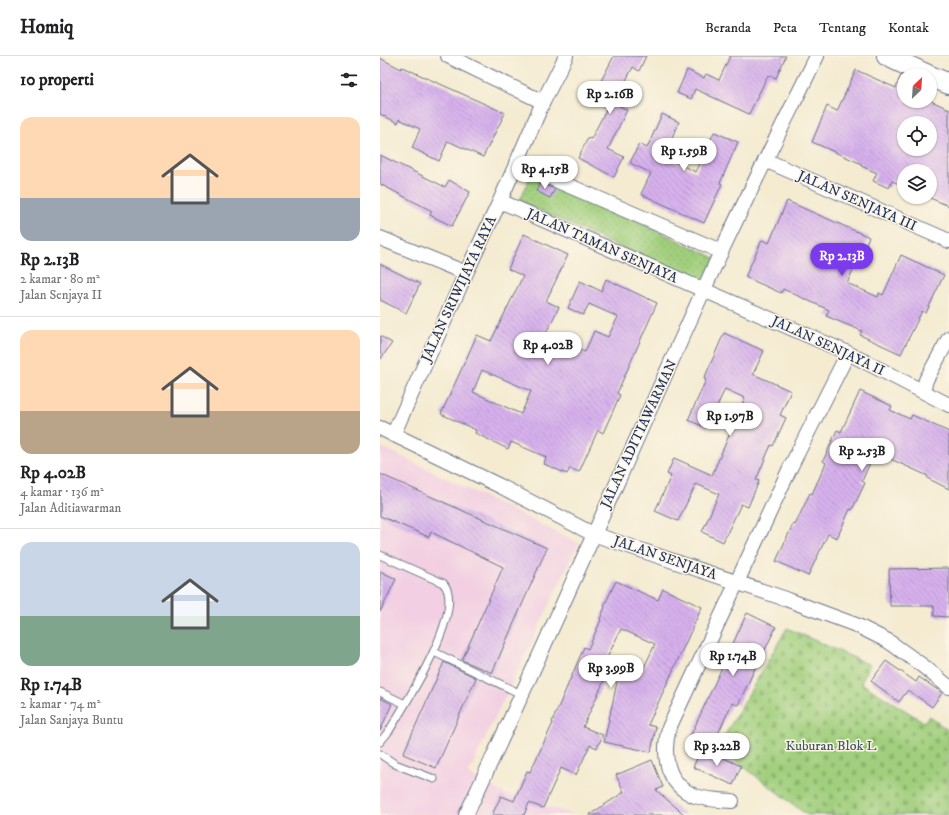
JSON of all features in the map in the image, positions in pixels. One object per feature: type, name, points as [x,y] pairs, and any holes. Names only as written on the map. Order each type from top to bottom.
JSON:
[{"type":"street","points":[[448,56],[543,102]]},
{"type":"street","name":"JALAN SRIWIJAYA RAYA","points":[[393,434],[500,201],[543,102],[566,56]]},
{"type":"street","name":"JALAN ADITIAWARMAN","points":[[466,815],[522,695],[593,534],[721,253],[817,56]]},
{"type":"street","points":[[887,56],[914,68]]},
{"type":"street","points":[[937,79],[949,84]]},
{"type":"street","name":"JALAN SENJAYA III","points":[[765,160],[949,241]]},
{"type":"street","points":[[516,163],[711,247],[721,253]]},
{"type":"street","name":"JALAN TAMAN SENJAYA","points":[[500,201],[704,290]]},
{"type":"street","points":[[380,238],[466,273]]},
{"type":"street","name":"JALAN SENJAYA II","points":[[704,290],[848,353],[949,405]]},
{"type":"street","points":[[923,391],[926,380],[949,338]]},
{"type":"street","points":[[732,801],[696,796],[686,791],[675,782],[670,774],[666,756],[666,738],[669,728],[792,466],[848,353]]},
{"type":"street","name":"JALAN SENJAYA","points":[[380,428],[500,486],[593,534],[783,598],[856,625],[888,641],[924,666],[949,687]]},
{"type":"lane","points":[[380,555],[443,583],[448,590],[449,606],[446,620],[434,652],[405,704],[380,742]]},
{"type":"lane","points":[[434,652],[522,695]]},
{"type":"lane","points":[[380,692],[405,704]]},
{"type":"lane","points":[[380,754],[395,764],[434,779]]},
{"type":"shaded area","points":[[380,446],[579,543],[468,774],[505,794],[574,815],[380,815]]},
{"type":"green space","points":[[532,171],[717,259],[702,286],[520,201]]},
{"type":"green space","name":"Kuburan Blok L","points":[[787,628],[870,665],[861,683],[924,722],[929,716],[949,731],[949,815],[807,815],[718,747]]},
{"type":"building","points":[[614,56],[646,56],[639,71],[633,67],[614,103],[627,110],[608,149],[624,157],[614,177],[578,158],[588,138],[591,139],[607,108],[591,100]]},
{"type":"building","points":[[730,56],[786,56],[776,78],[768,75],[749,114],[695,89],[691,99],[677,93],[687,70],[704,78],[706,74],[719,80]]},
{"type":"building","points":[[380,58],[401,69],[402,67],[505,113],[483,157],[448,141],[439,161],[412,148],[420,129],[399,119],[398,123],[380,114]]},
{"type":"building","points":[[856,70],[896,88],[897,85],[897,108],[937,108],[937,104],[949,109],[949,206],[937,201],[937,164],[897,164],[897,183],[892,181],[889,188],[873,181],[877,173],[861,166],[862,164],[812,142],[827,106],[837,111]]},
{"type":"building","points":[[662,114],[679,122],[663,157],[696,172],[714,132],[738,142],[720,183],[722,184],[704,223],[641,194],[651,173],[630,163],[639,144],[647,148]]},
{"type":"building","points":[[380,155],[445,187],[449,180],[470,192],[452,226],[430,215],[432,211],[380,184]]},
{"type":"building","points":[[540,183],[555,189],[550,198],[536,191]]},
{"type":"building","points":[[787,201],[869,237],[847,283],[878,297],[879,293],[883,295],[901,255],[944,275],[926,313],[922,311],[901,354],[860,335],[862,331],[826,316],[829,310],[783,289],[781,293],[745,277],[762,240],[769,243]]},
{"type":"building","points":[[524,234],[568,255],[546,301],[559,307],[545,335],[585,352],[594,331],[608,337],[618,317],[589,304],[583,315],[568,308],[580,281],[601,291],[606,279],[657,303],[617,393],[620,395],[603,433],[598,430],[579,472],[570,468],[567,474],[544,464],[546,457],[511,442],[508,449],[475,433],[476,430],[441,414],[477,335],[491,341],[523,276],[508,269]],"holes":[[[482,370],[531,391],[521,414],[473,392]]]},
{"type":"building","points":[[380,264],[420,284],[406,313],[380,300]]},
{"type":"building","points":[[724,333],[764,351],[753,374],[791,391],[780,415],[786,418],[773,446],[771,445],[756,480],[759,481],[748,507],[741,504],[723,542],[702,532],[719,494],[696,484],[678,521],[655,511],[671,476],[667,474],[674,458],[712,475],[745,398],[725,389],[707,428],[688,420],[706,380],[704,379]]},
{"type":"building","points":[[380,336],[392,343],[380,360]]},
{"type":"building","points":[[860,391],[892,406],[890,410],[910,419],[912,415],[949,432],[949,489],[927,478],[928,476],[875,452],[862,481],[865,483],[852,510],[850,509],[837,538],[828,534],[808,576],[776,561],[793,524],[795,525],[810,493],[812,494],[826,463],[823,461],[837,430],[841,432]]},
{"type":"building","points":[[380,474],[547,548],[492,673],[462,660],[503,567],[431,532],[429,537],[380,516]]},
{"type":"building","points":[[949,568],[949,617],[934,616],[934,606],[890,606],[889,569]]},
{"type":"building","points":[[380,571],[396,579],[380,612]]},
{"type":"building","points":[[616,581],[658,600],[663,589],[702,607],[648,725],[656,727],[651,752],[604,742],[621,664],[641,674],[655,644],[621,629],[607,658],[613,661],[583,727],[603,735],[597,748],[590,745],[576,775],[561,768],[543,808],[529,803],[524,815],[492,815],[501,796],[514,801],[527,771],[530,772],[553,723],[552,722],[584,647],[588,649],[601,620],[604,606]]},
{"type":"building","points":[[747,613],[776,627],[738,705],[732,703],[712,747],[690,737]]},
{"type":"building","points":[[886,661],[916,682],[919,677],[942,693],[932,707],[908,690],[899,702],[871,681]]},
{"type":"building","points":[[444,662],[476,678],[436,768],[403,754]]},
{"type":"building","points":[[380,698],[392,704],[380,731]]},
{"type":"building","points":[[702,748],[741,766],[733,785],[693,767]]},
{"type":"building","points":[[652,760],[663,787],[656,790],[685,815],[589,815],[624,792],[616,775]]}]
